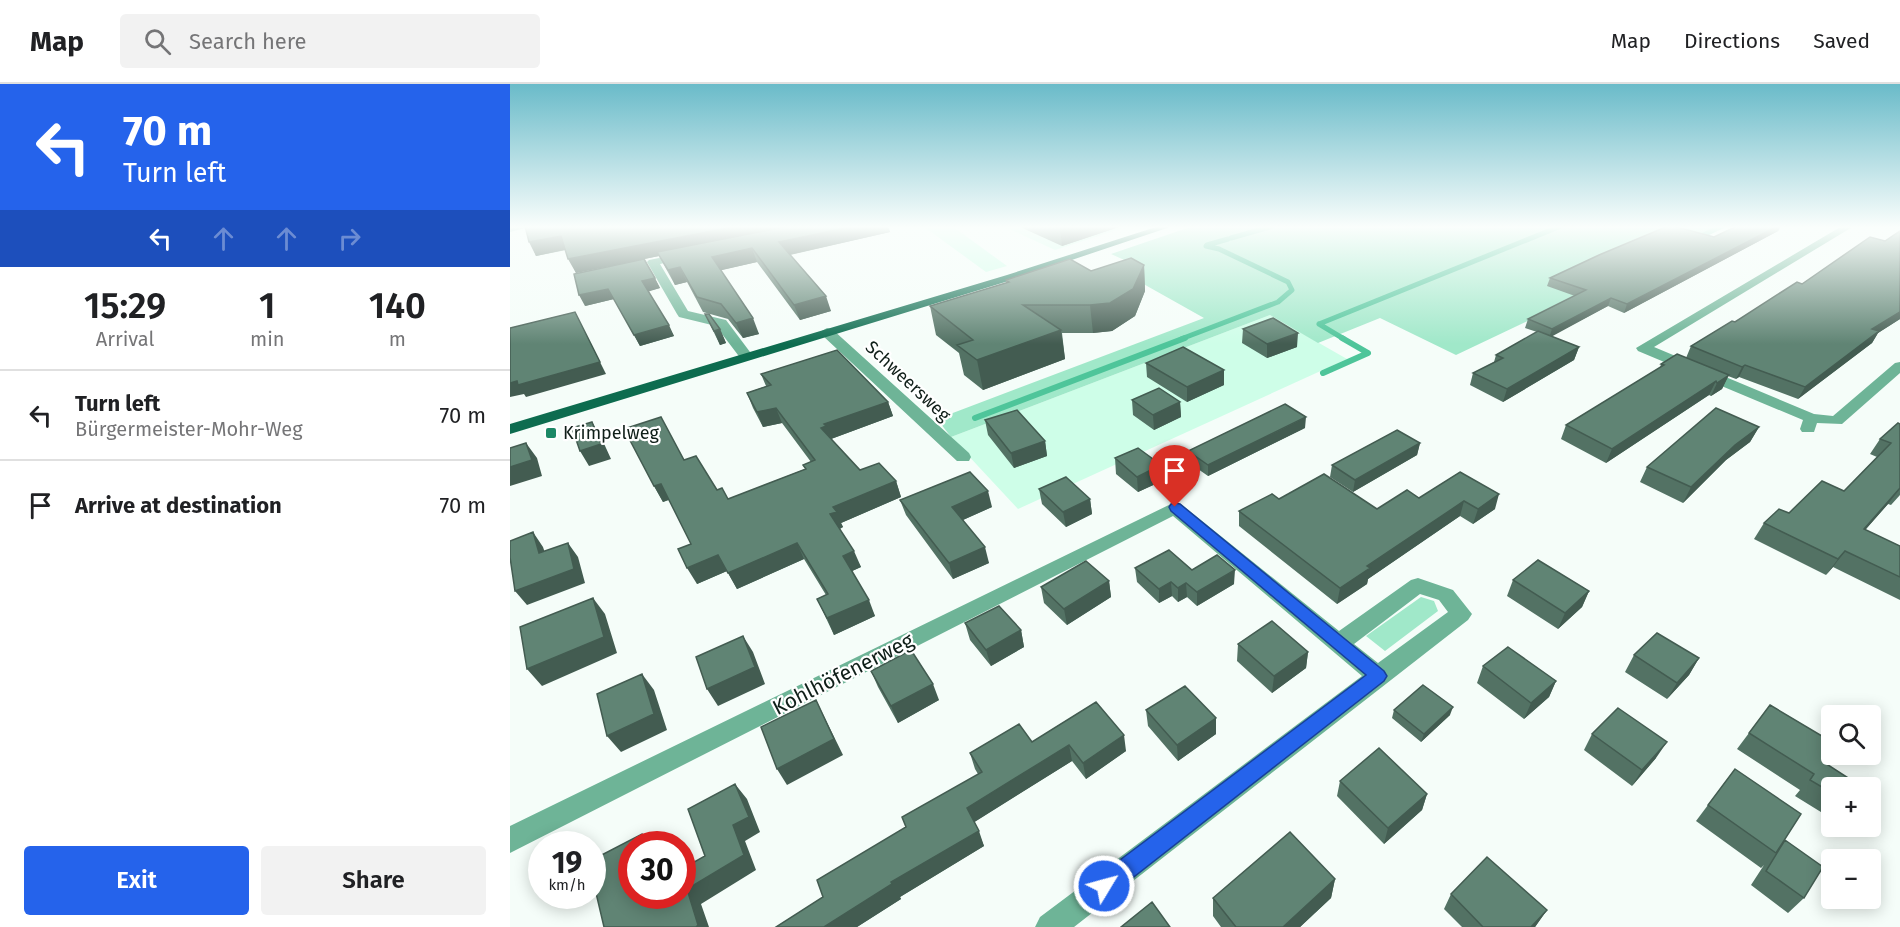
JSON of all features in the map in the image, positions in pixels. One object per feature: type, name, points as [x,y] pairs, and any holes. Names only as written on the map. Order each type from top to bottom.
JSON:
[{"type":"main road","points":[[510,429],[1047,265]]},
{"type":"street","points":[[649,265],[682,314],[721,322],[746,356]]},
{"type":"street","points":[[1783,265],[1643,348],[1810,424],[1836,421],[1900,366]]},
{"type":"street","name":"Schweersweg","points":[[827,332],[963,457]]},
{"type":"street","name":"Kohlhöfenerweg","points":[[510,840],[1175,507],[1339,643]]},
{"type":"street","points":[[1050,927],[1461,614],[1446,595],[1418,585],[1339,643],[1378,676]]},
{"type":"shaded area","points":[[977,265],[1007,266],[986,272]]},
{"type":"shaded area","points":[[1131,265],[1644,265],[1456,355],[1380,318],[1318,343],[1270,315],[951,437],[937,419],[1204,318],[1131,277]]},
{"type":"shaded area","points":[[1270,315],[1347,359],[1018,509],[951,437]]},
{"type":"shaded area","points":[[1421,597],[1434,601],[1438,611],[1385,651],[1366,636]]},
{"type":"building","points":[[614,265],[648,265],[655,278],[642,281],[669,325],[634,335],[608,289],[579,295],[574,274]]},
{"type":"building","points":[[665,265],[718,265],[753,318],[736,323],[721,304],[697,297],[680,267],[668,270]]},
{"type":"building","points":[[765,265],[799,265],[826,296],[794,305]]},
{"type":"building","points":[[1051,265],[1081,265],[1091,271],[1108,265],[1144,265],[1133,289],[1110,303],[1023,305],[1061,330],[977,360],[957,345],[973,340],[930,306],[1009,282],[1006,280]]},
{"type":"building","points":[[1577,265],[1702,265],[1627,304],[1611,298],[1552,329],[1528,319],[1586,290],[1550,278]]},
{"type":"building","points":[[1829,265],[1900,265],[1900,312],[1872,329],[1879,331],[1805,387],[1745,365],[1742,367],[1691,346],[1732,321],[1735,322],[1797,282],[1802,284]]},
{"type":"building","points":[[575,312],[600,362],[518,385],[517,381],[510,383],[510,328]]},
{"type":"building","points":[[705,314],[709,314],[720,329],[714,331]]},
{"type":"building","points":[[1273,318],[1298,333],[1267,344],[1243,329]]},
{"type":"building","points":[[1538,331],[1579,347],[1507,389],[1473,373],[1503,358],[1496,355]]},
{"type":"building","points":[[1183,347],[1224,370],[1187,387],[1146,363]]},
{"type":"building","points":[[837,350],[888,402],[824,424],[826,426],[821,428],[860,470],[879,463],[896,481],[833,507],[837,512],[830,514],[854,551],[843,556],[869,600],[827,618],[817,599],[828,594],[797,543],[728,573],[718,555],[687,568],[678,549],[691,544],[661,484],[654,486],[624,429],[661,417],[684,460],[696,456],[717,490],[722,488],[728,499],[806,469],[803,465],[815,460],[776,408],[757,412],[747,393],[771,385],[761,374]]},
{"type":"building","points":[[1677,354],[1729,375],[1717,383],[1716,381],[1612,449],[1566,425],[1664,365],[1661,364]]},
{"type":"building","points":[[1159,388],[1180,402],[1153,415],[1132,400]]},
{"type":"building","points":[[1285,404],[1306,417],[1208,465],[1188,451]]},
{"type":"building","points":[[1716,408],[1759,427],[1735,445],[1691,487],[1647,467]]},
{"type":"building","points":[[1017,410],[1045,441],[1011,453],[985,420]]},
{"type":"building","points":[[592,422],[601,444],[580,451],[572,428]]},
{"type":"building","points":[[1898,423],[1900,424],[1900,488],[1864,529],[1900,546],[1900,577],[1845,551],[1838,559],[1764,523],[1779,509],[1789,513],[1822,481],[1844,491],[1891,443],[1880,439]]},
{"type":"building","points":[[1397,430],[1420,443],[1355,480],[1332,465]]},
{"type":"building","points":[[526,443],[532,460],[510,467],[510,448]]},
{"type":"building","points":[[1138,448],[1161,465],[1137,477],[1115,458]]},
{"type":"building","points":[[970,472],[988,491],[952,507],[985,547],[949,563],[900,500]]},
{"type":"building","points":[[1460,472],[1499,494],[1478,509],[1464,501],[1367,566],[1370,568],[1340,588],[1239,511],[1272,494],[1279,499],[1324,474],[1377,509],[1407,490],[1419,498]]},
{"type":"building","points":[[1066,477],[1090,499],[1063,512],[1039,489]]},
{"type":"building","points":[[533,532],[539,553],[568,543],[574,569],[515,591],[510,541]]},
{"type":"building","points":[[1169,550],[1192,570],[1217,555],[1235,570],[1197,592],[1186,583],[1178,588],[1171,582],[1159,589],[1135,568]]},
{"type":"building","points":[[1538,560],[1589,591],[1565,613],[1513,580]]},
{"type":"building","points":[[1086,561],[1109,581],[1064,609],[1041,587]]},
{"type":"building","points":[[593,598],[604,637],[527,669],[520,627]]},
{"type":"building","points":[[999,606],[1021,630],[986,650],[965,623]]},
{"type":"building","points":[[1272,621],[1308,652],[1274,676],[1238,644]]},
{"type":"building","points":[[1657,633],[1699,658],[1677,683],[1634,655]]},
{"type":"building","points":[[743,636],[755,667],[707,689],[696,657]]},
{"type":"building","points":[[1508,647],[1556,681],[1531,703],[1483,666]]},
{"type":"building","points":[[911,650],[933,684],[891,706],[871,671]]},
{"type":"building","points":[[642,674],[654,714],[607,736],[597,694]]},
{"type":"building","points":[[1423,685],[1453,707],[1424,734],[1394,710]]},
{"type":"building","points":[[1185,686],[1216,718],[1177,745],[1146,710]]},
{"type":"building","points":[[816,700],[834,739],[777,769],[761,727]]},
{"type":"building","points":[[1096,702],[1124,735],[1083,763],[1069,745],[967,808],[979,831],[891,882],[892,884],[824,927],[776,927],[823,897],[817,880],[906,827],[902,817],[982,772],[970,753],[1019,724],[1032,742]]},
{"type":"building","points":[[1770,705],[1821,735],[1821,765],[1828,765],[1847,777],[1821,777],[1821,786],[1810,780],[1814,774],[1749,733]]},
{"type":"building","points":[[1618,708],[1667,742],[1642,770],[1592,734]]},
{"type":"building","points":[[1379,748],[1427,794],[1388,828],[1340,781]]},
{"type":"building","points":[[1735,769],[1801,814],[1776,853],[1708,805]]},
{"type":"building","points":[[735,784],[749,817],[733,825],[744,855],[696,884],[696,861],[705,856],[688,809]]},
{"type":"building","points":[[1290,832],[1335,879],[1283,927],[1236,927],[1213,898]]},
{"type":"building","points":[[1785,840],[1821,866],[1821,870],[1804,898],[1766,871]]},
{"type":"building","points":[[618,846],[618,909],[693,909],[698,925],[696,927],[604,927],[600,909],[606,909],[606,853]]},
{"type":"building","points":[[1487,857],[1547,910],[1531,927],[1483,927],[1451,894]]},
{"type":"building","points":[[1152,902],[1170,927],[1121,927]]},
{"type":"waterway","points":[[1181,339],[1278,302],[1292,290],[1288,282],[1253,265]]},
{"type":"waterway","points":[[1344,339],[1319,324],[1464,265]]},
{"type":"waterway","points":[[975,418],[1185,338]]},
{"type":"waterway","points":[[1323,373],[1368,353],[1342,338]]},
{"type":"place","name":"Krimpelweg","points":[[551,433]]},
{"type":"route","points":[[1104,886],[1378,676],[1175,507]]}]
